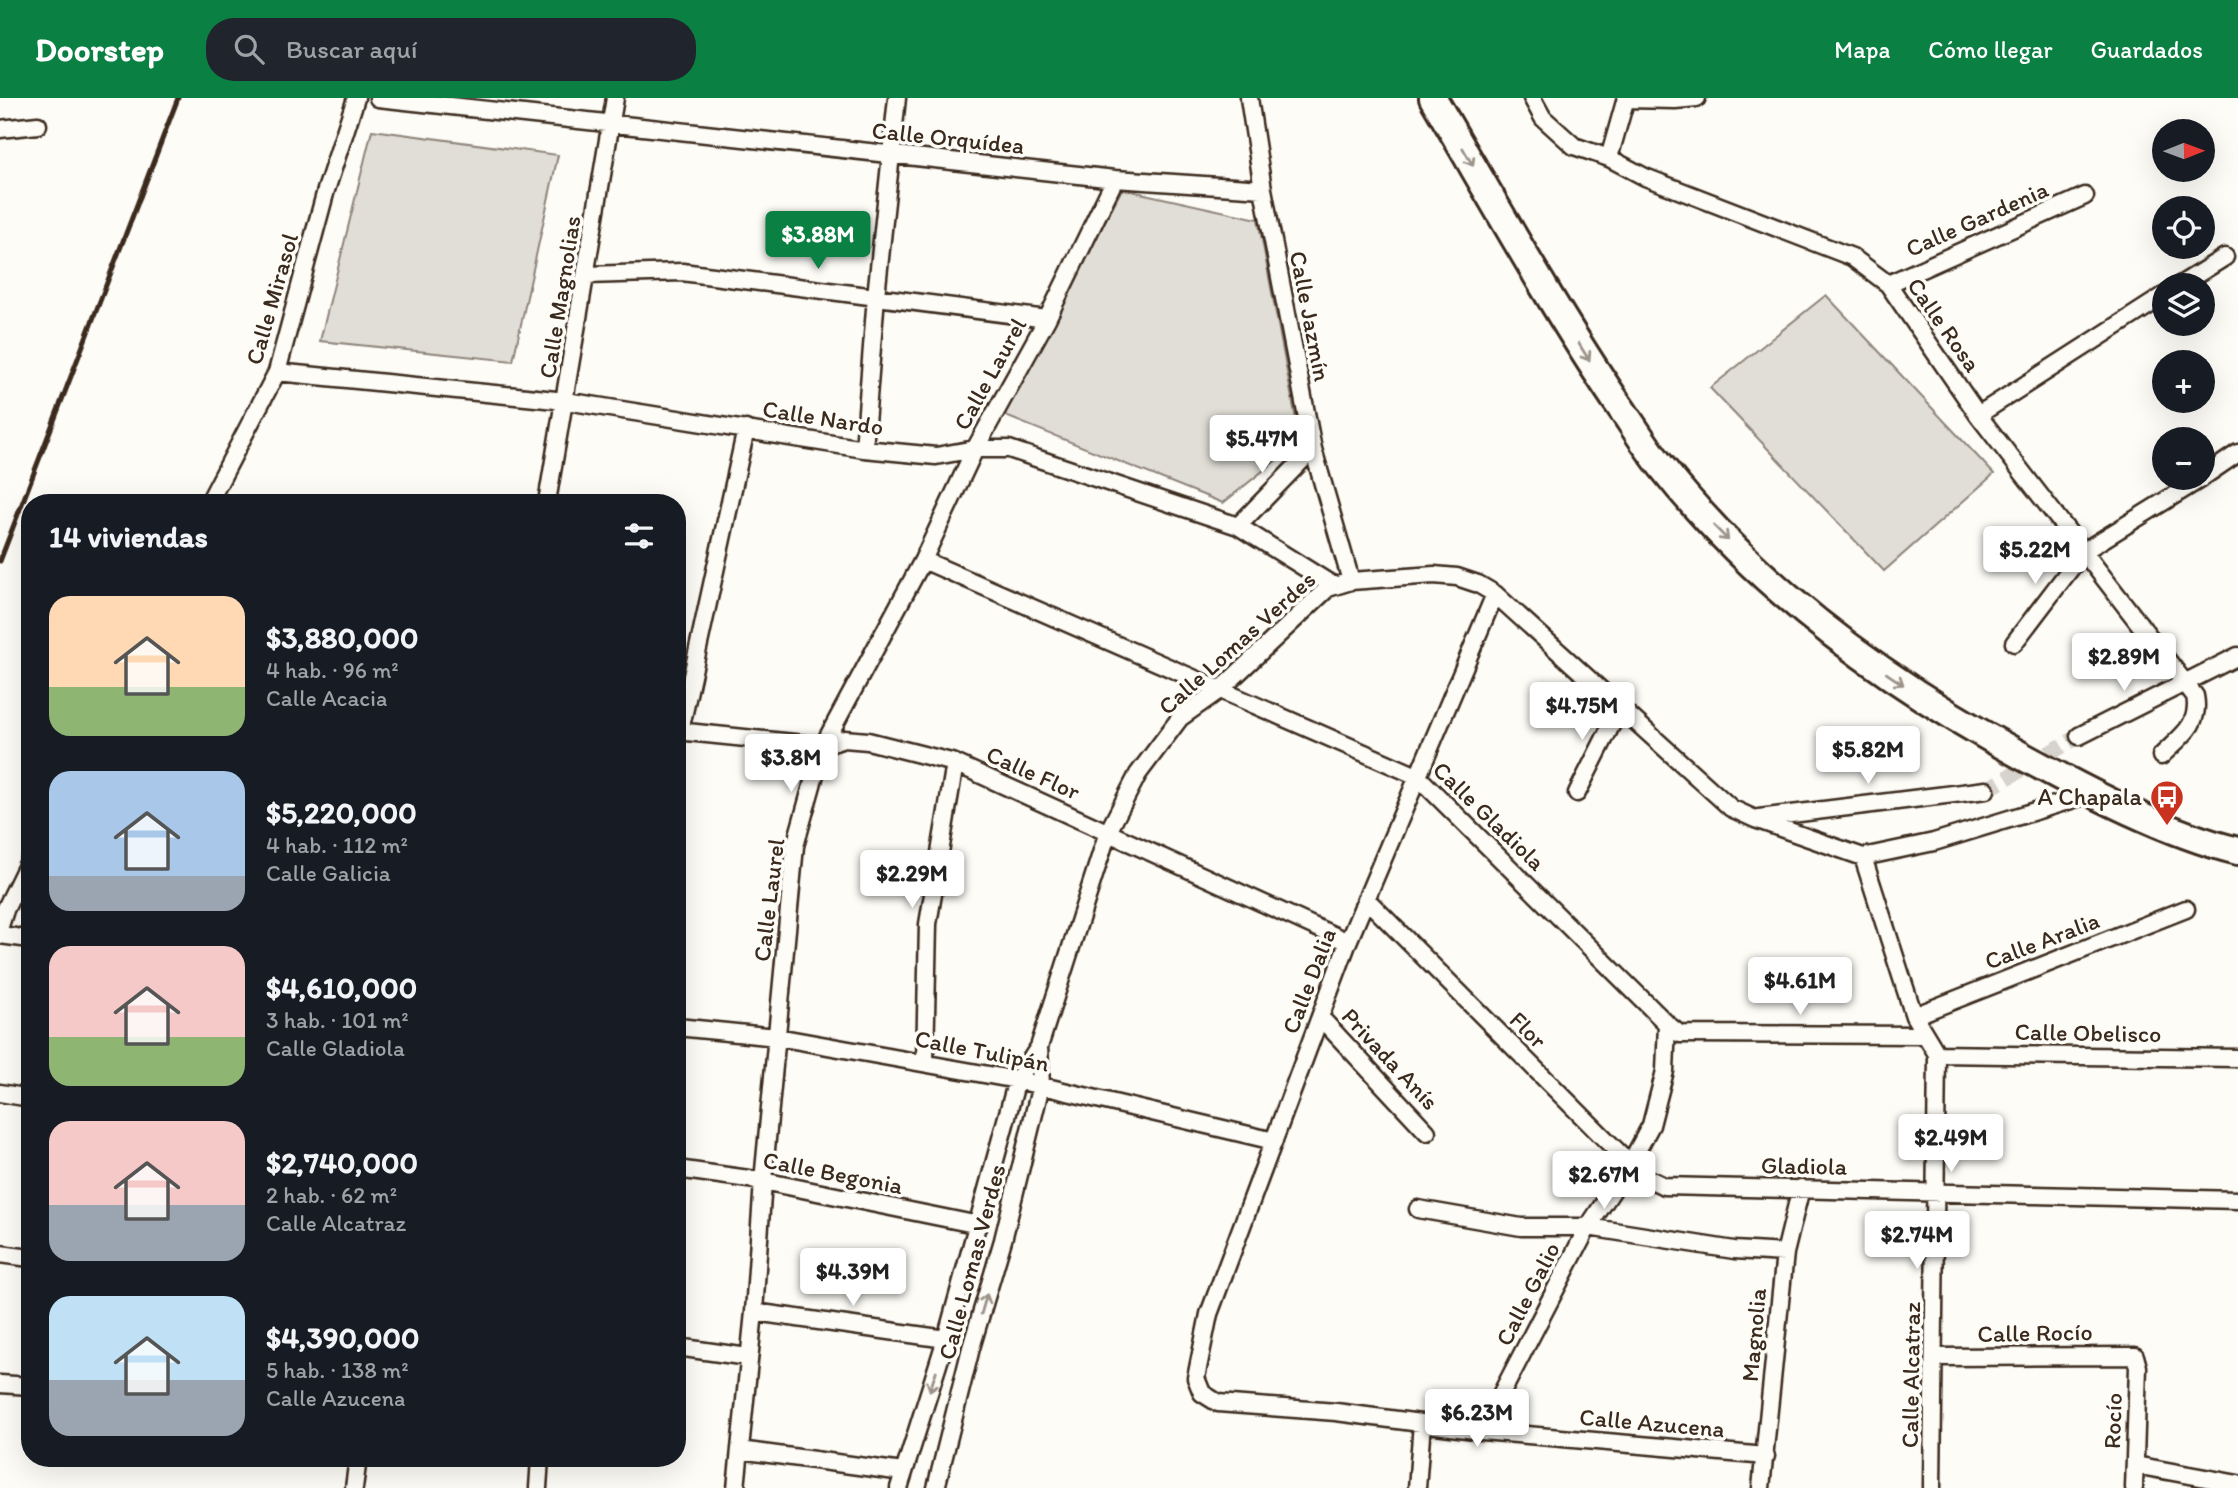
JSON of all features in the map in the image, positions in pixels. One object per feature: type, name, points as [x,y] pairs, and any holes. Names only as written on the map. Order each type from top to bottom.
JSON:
[{"type":"highway","points":[[1433,98],[1586,356],[1661,466],[1714,526],[1767,579],[1829,634],[1970,728],[2094,793],[2203,842],[2238,851]]},
{"type":"street","name":"Calle Mirasol","points":[[213,494],[277,372],[326,190],[356,98]]},
{"type":"street","name":"Calle Orquídea","points":[[378,98],[1115,178],[1263,189]]},
{"type":"street","name":"Calle Magnolias","points":[[549,494],[615,98]]},
{"type":"street","points":[[864,449],[876,296],[897,98]]},
{"type":"street","name":"Calle Jazmín","points":[[1249,98],[1263,189],[1313,449],[1351,581]]},
{"type":"street","name":"Calle Rosa","points":[[1532,98],[1543,118],[1574,146],[1609,158],[1645,177],[1852,257],[1888,284],[1978,415],[2185,683]]},
{"type":"street","points":[[1609,158],[1626,98],[1697,98]]},
{"type":"street","points":[[0,129],[38,125]]},
{"type":"street","name":"Calle Laurel","points":[[736,1488],[795,846],[823,746],[923,560],[975,449],[1046,319],[1115,178]]},
{"type":"street","name":"Calle Gardenia","points":[[1888,284],[2085,196]]},
{"type":"street","points":[[2199,273],[2225,257]]},
{"type":"street","points":[[587,275],[682,272],[1046,319]]},
{"type":"street","points":[[1978,415],[2152,303]]},
{"type":"street","name":"Calle Nardo","points":[[277,372],[566,401],[864,449],[936,456],[975,449],[1009,449],[1238,526],[1334,586]]},
{"type":"street","points":[[686,699],[746,429]]},
{"type":"street","points":[[1238,526],[1313,449]]},
{"type":"street","points":[[2215,469],[2238,453]]},
{"type":"street","points":[[2014,643],[2084,551],[2182,490]]},
{"type":"street","name":"Calle Gladiola","points":[[923,560],[1418,776],[1680,1034],[1925,1035]]},
{"type":"street","name":"Calle Lomas Verdes","points":[[899,1488],[979,1225],[1017,1080],[1038,1047],[1108,832],[1138,774],[1180,718],[1221,689],[1328,588],[1351,581],[1408,576],[1457,577],[1479,583],[1495,594],[1731,808],[1863,857]]},
{"type":"street","name":"Calle Dalia","points":[[1202,1393],[1196,1378],[1209,1314],[1348,942],[1495,594]]},
{"type":"street","points":[[2080,736],[2238,656]]},
{"type":"street","points":[[2161,756],[2195,721],[2198,708],[2195,696],[2185,683]]},
{"type":"street","points":[[1577,793],[1620,708]]},
{"type":"street","name":"Calle Flor","points":[[686,732],[823,746],[844,739],[868,741],[955,763],[1348,942]]},
{"type":"street","points":[[925,1062],[928,924],[955,763]]},
{"type":"street","points":[[1755,819],[1986,790]]},
{"type":"street","points":[[1937,1054],[1914,1016],[1863,857],[1934,842],[2094,793]]},
{"type":"street","points":[[0,926],[21,877]]},
{"type":"street","name":"Flor","points":[[1366,899],[1630,1164],[1645,1177],[1664,1186]]},
{"type":"street","name":"Calle Aralia","points":[[1914,1016],[2186,909]]},
{"type":"street","points":[[0,935],[21,938]]},
{"type":"street","name":"Privada Anís","points":[[1320,1017],[1427,1132]]},
{"type":"street","name":"Calle Galio","points":[[1482,1431],[1588,1227],[1630,1164],[1651,1125],[1665,1071],[1667,1024]]},
{"type":"street","name":"Calle Tulipán","points":[[686,1028],[777,1037],[925,1062],[1041,1085],[1274,1141]]},
{"type":"street","name":"Calle Lomas Verdes","points":[[936,1488],[971,1348],[1003,1240],[1041,1085],[1038,1047]]},
{"type":"street","name":"Calle Obelisco","points":[[1937,1054],[2238,1058]]},
{"type":"street","name":"Calle Alcatraz","points":[[1932,1488],[1937,1054]]},
{"type":"street","points":[[0,1093],[21,1096]]},
{"type":"street","name":"Calle Begonia","points":[[686,1170],[763,1181],[979,1225]]},
{"type":"street","name":"Gladiola","points":[[1664,1186],[2238,1200]]},
{"type":"street","name":"Magnolia","points":[[1761,1488],[1785,1253],[1801,1188]]},
{"type":"street","points":[[1418,1209],[1521,1227],[1588,1227],[1734,1250],[1785,1253]]},
{"type":"street","points":[[0,1254],[21,1257]]},
{"type":"street","points":[[754,1312],[946,1339]]},
{"type":"street","points":[[686,1348],[748,1357]]},
{"type":"street","name":"Calle Rocío","points":[[1935,1357],[2135,1356]]},
{"type":"street","name":"Rocío","points":[[2134,1488],[2138,1367],[2135,1356]]},
{"type":"street","points":[[0,1384],[21,1385]]},
{"type":"street","name":"Calle Azucena","points":[[1202,1393],[1218,1403],[1336,1412],[1482,1431],[1766,1456]]},
{"type":"street","points":[[1417,1488],[1422,1423]]},
{"type":"street","points":[[740,1450],[903,1472]]},
{"type":"street","points":[[2135,1465],[2238,1483]]},
{"type":"street","points":[[355,1488],[357,1467]]},
{"type":"street","points":[[538,1488],[539,1467]]},
{"type":"shaded area","points":[[372,130],[558,155],[513,361],[320,341]]},
{"type":"shaded area","points":[[1122,189],[1258,219],[1300,441],[1223,503],[1003,415]]},
{"type":"shaded area","points":[[1826,295],[1994,474],[1884,571],[1710,388]]},
{"type":"tunnel","points":[[1986,790],[2079,736]]},
{"type":"railway","points":[[26,494],[178,98]]},
{"type":"railway","points":[[0,561],[21,506]]},
{"type":"place","name":"A Chapala","points":[[2167,827]]}]
